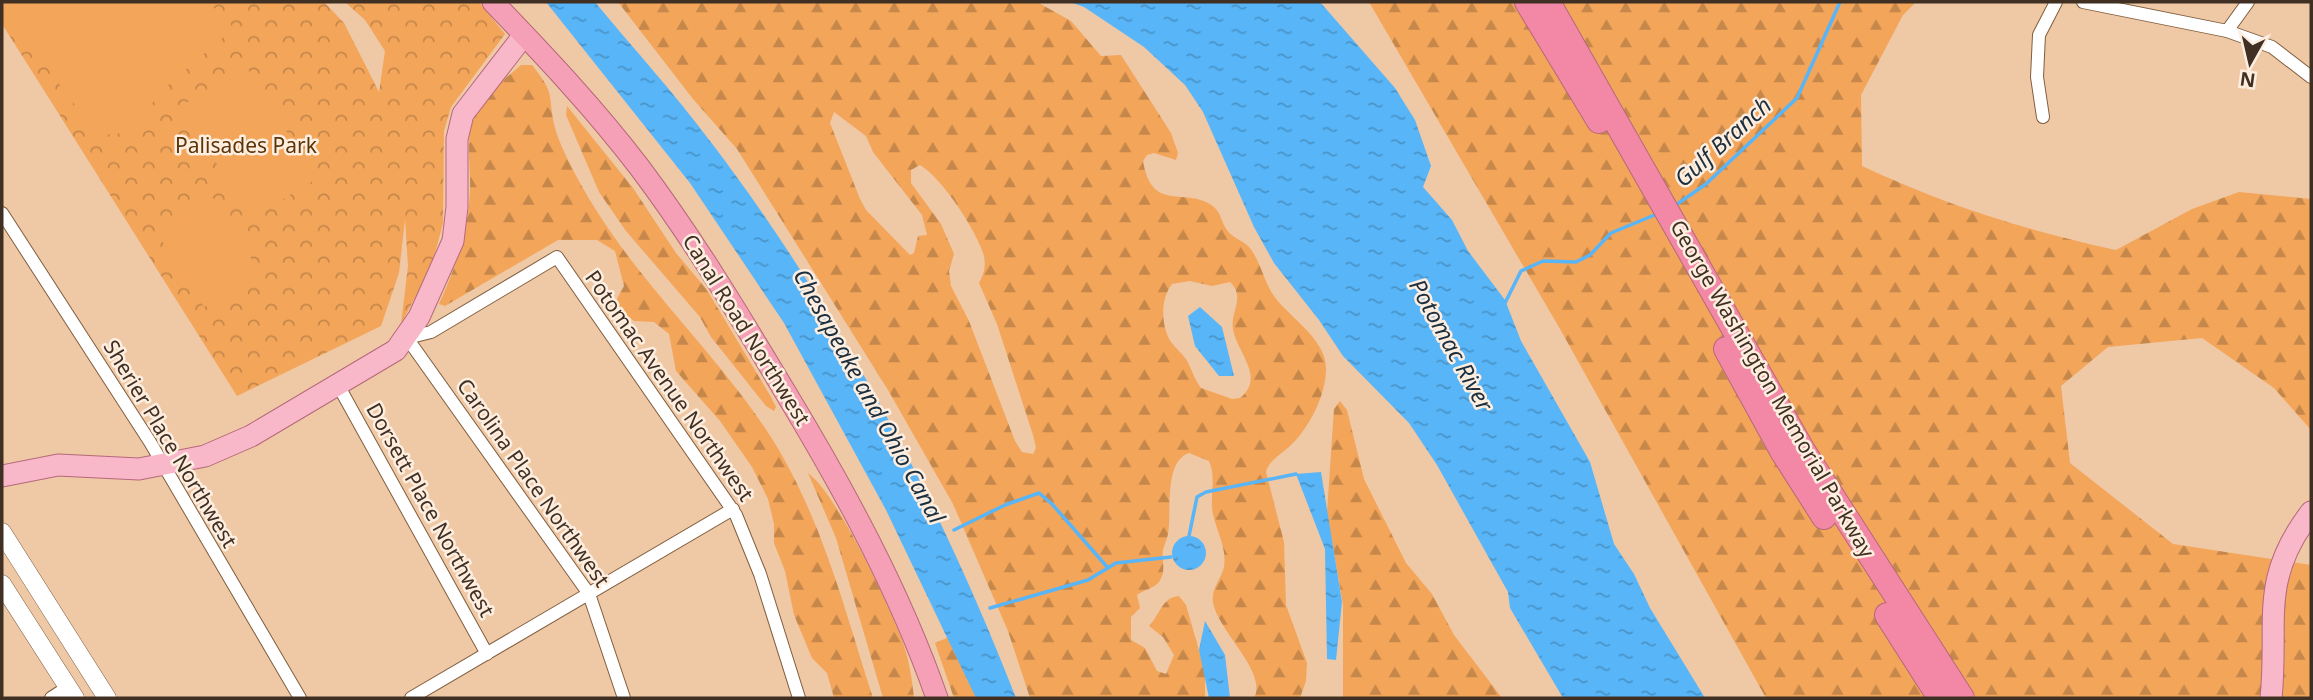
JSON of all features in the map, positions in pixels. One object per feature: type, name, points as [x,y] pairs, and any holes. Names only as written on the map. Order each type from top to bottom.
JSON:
[{"type":"highway","name":"Canal Road Northwest","points":[[493,2],[596,114],[640,169],[745,325],[862,527],[913,636],[937,698]]},
{"type":"highway","name":"George Washington Memorial Parkway","points":[[1527,2],[1601,109]]},
{"type":"highway","name":"George Washington Memorial Parkway","points":[[1548,2],[1601,109],[1719,318],[1962,698]]},
{"type":"highway","name":"George Washington Memorial Parkway","points":[[1719,318],[1782,451],[1940,698]]},
{"type":"main road","points":[[2,476],[58,465],[126,470],[164,466],[230,447],[396,350],[407,338],[453,241],[460,121],[471,100],[524,35]]},
{"type":"main road","points":[[2271,698],[2273,593],[2284,558],[2311,512]]},
{"type":"main road","points":[[2,533],[107,698]]},
{"type":"main road","points":[[2,584],[72,692]]},
{"type":"street","points":[[2043,117],[2037,77],[2039,35],[2056,2]]},
{"type":"street","points":[[2083,2],[2227,31],[2272,47],[2311,77]]},
{"type":"street","points":[[2227,31],[2248,2]]},
{"type":"street","name":"Sherier Place Northwest","points":[[2,213],[164,466],[300,698]]},
{"type":"street","name":"Potomac Avenue Northwest","points":[[407,338],[431,332],[557,257],[733,509],[760,574],[799,698]]},
{"type":"street","name":"Carolina Place Northwest","points":[[407,338],[589,594],[624,698]]},
{"type":"street","name":"Dorsett Place Northwest","points":[[338,385],[487,654]]},
{"type":"street","points":[[411,698],[733,509]]},
{"type":"street","points":[[51,698],[72,692]]},
{"type":"green space","name":"Palisades Park","points":[[2,2],[324,2],[344,23],[379,92],[385,51],[365,20],[345,2],[479,2],[505,34],[451,107],[444,131],[443,223],[432,265],[401,324],[408,266],[405,219],[399,273],[381,326],[237,396],[2,24]]},
{"type":"green space","points":[[7,2],[208,2],[234,28],[159,93],[141,120],[126,132],[111,135],[98,132],[82,114],[2,8]]},
{"type":"green space","points":[[618,2],[1037,2],[1071,21],[1101,56],[1121,55],[1171,133],[1178,153],[1176,160],[1154,153],[1147,155],[1143,161],[1154,188],[1172,196],[1204,201],[1214,207],[1225,228],[1252,251],[1272,293],[1313,337],[1324,358],[1326,369],[1323,389],[1310,420],[1298,438],[1273,461],[1266,472],[1284,542],[1286,605],[1307,663],[1306,681],[1300,698],[1254,698],[1257,688],[1249,665],[1224,627],[1213,603],[1213,593],[1223,572],[1225,560],[1212,507],[1211,468],[1209,461],[1189,453],[1181,458],[1172,477],[1168,534],[1163,548],[1163,574],[1157,584],[1137,595],[1140,608],[1131,617],[1131,640],[1145,648],[1157,671],[1166,674],[1174,655],[1163,637],[1149,626],[1165,603],[1179,596],[1186,605],[1205,671],[1205,698],[1030,698],[1008,631],[953,504],[888,390],[737,149],[693,99]],"holes":[[[834,112],[866,136],[873,152],[922,215],[927,235],[918,236],[914,253],[910,255],[866,210],[830,123]],[[920,165],[938,181],[958,206],[980,245],[985,264],[979,283],[997,324],[1033,435],[1036,448],[1033,454],[1022,452],[1015,441],[969,321],[951,286],[949,271],[954,254],[941,224],[911,183],[911,170]],[[1190,281],[1212,286],[1230,282],[1235,288],[1237,299],[1233,329],[1250,373],[1247,390],[1240,398],[1232,399],[1201,388],[1186,359],[1171,342],[1165,329],[1163,313],[1165,297],[1172,284]]]},
{"type":"green space","points":[[1369,2],[1916,2],[1903,15],[1861,95],[1862,166],[1987,216],[2116,250],[2192,209],[2239,192],[2311,199],[2311,430],[2274,388],[2202,338],[2108,347],[2061,386],[2070,463],[2173,544],[2311,565],[2311,698],[1766,698],[1560,329]]},
{"type":"green space","points":[[521,65],[532,65],[545,83],[558,138],[598,213],[638,268],[745,400],[784,459],[801,492],[828,559],[873,698],[834,698],[827,673],[812,658],[794,615],[785,571],[774,543],[774,524],[768,499],[752,467],[720,421],[676,371],[669,334],[654,322],[634,321],[614,304],[624,286],[615,251],[597,240],[558,240],[445,306],[439,304],[456,263],[467,221],[470,191],[469,143],[474,116],[489,94]]},
{"type":"green space","points":[[246,66],[316,179],[251,219],[181,106]]},
{"type":"green space","points":[[567,106],[633,188],[676,253],[707,290],[771,397],[776,407],[774,411],[766,406],[711,337],[700,317],[626,231],[599,192],[566,115]]},
{"type":"green space","points":[[214,198],[260,273],[204,307],[157,233]]},
{"type":"green space","points":[[1340,401],[1347,410],[1364,479],[1406,563],[1432,594],[1454,635],[1502,698],[1343,698],[1343,605],[1327,512],[1334,409]]},
{"type":"green space","points":[[808,473],[820,485],[847,525],[885,601],[904,647],[914,698],[883,698],[836,538]]},
{"type":"green space","points":[[949,637],[976,698],[954,698],[935,643]]},
{"type":"water","name":"Chesapeake and Ohio Canal","points":[[546,2],[595,2],[696,123],[757,205],[843,340],[882,409],[954,552],[1016,698],[976,698],[886,510],[784,323],[690,183]]},
{"type":"water","name":"Potomac River","points":[[1070,2],[1320,2],[1395,88],[1415,120],[1431,166],[1423,187],[1452,220],[1468,251],[1505,300],[1521,341],[1590,462],[1614,544],[1705,698],[1563,698],[1510,608],[1508,592],[1437,465],[1409,423],[1343,356],[1319,320],[1274,263],[1254,227],[1203,112],[1185,85],[1144,47],[1084,7]]},
{"type":"water","points":[[1200,307],[1222,327],[1234,376],[1219,376],[1195,346],[1188,316]]},
{"type":"water","points":[[1321,472],[1342,602],[1336,660],[1327,659],[1325,549],[1296,474]]},
{"type":"water","points":[[1189,536],[1201,541],[1206,553],[1201,565],[1189,570],[1177,565],[1172,553],[1177,541]]},
{"type":"water","points":[[1205,621],[1225,655],[1230,698],[1209,698],[1199,650]]},
{"type":"waterway","name":"Gulf Branch","points":[[1673,207],[1706,184],[1797,98],[1840,2]]},
{"type":"waterway","name":"Gulf Branch","points":[[1505,303],[1521,271],[1543,261],[1576,262],[1590,255],[1611,233],[1657,214]]},
{"type":"waterway","points":[[1189,536],[1197,497],[1206,492],[1296,474]]},
{"type":"waterway","points":[[954,530],[1005,505],[1039,493],[1052,504],[1108,568]]},
{"type":"waterway","points":[[990,608],[1088,580],[1116,563],[1171,557]]}]
